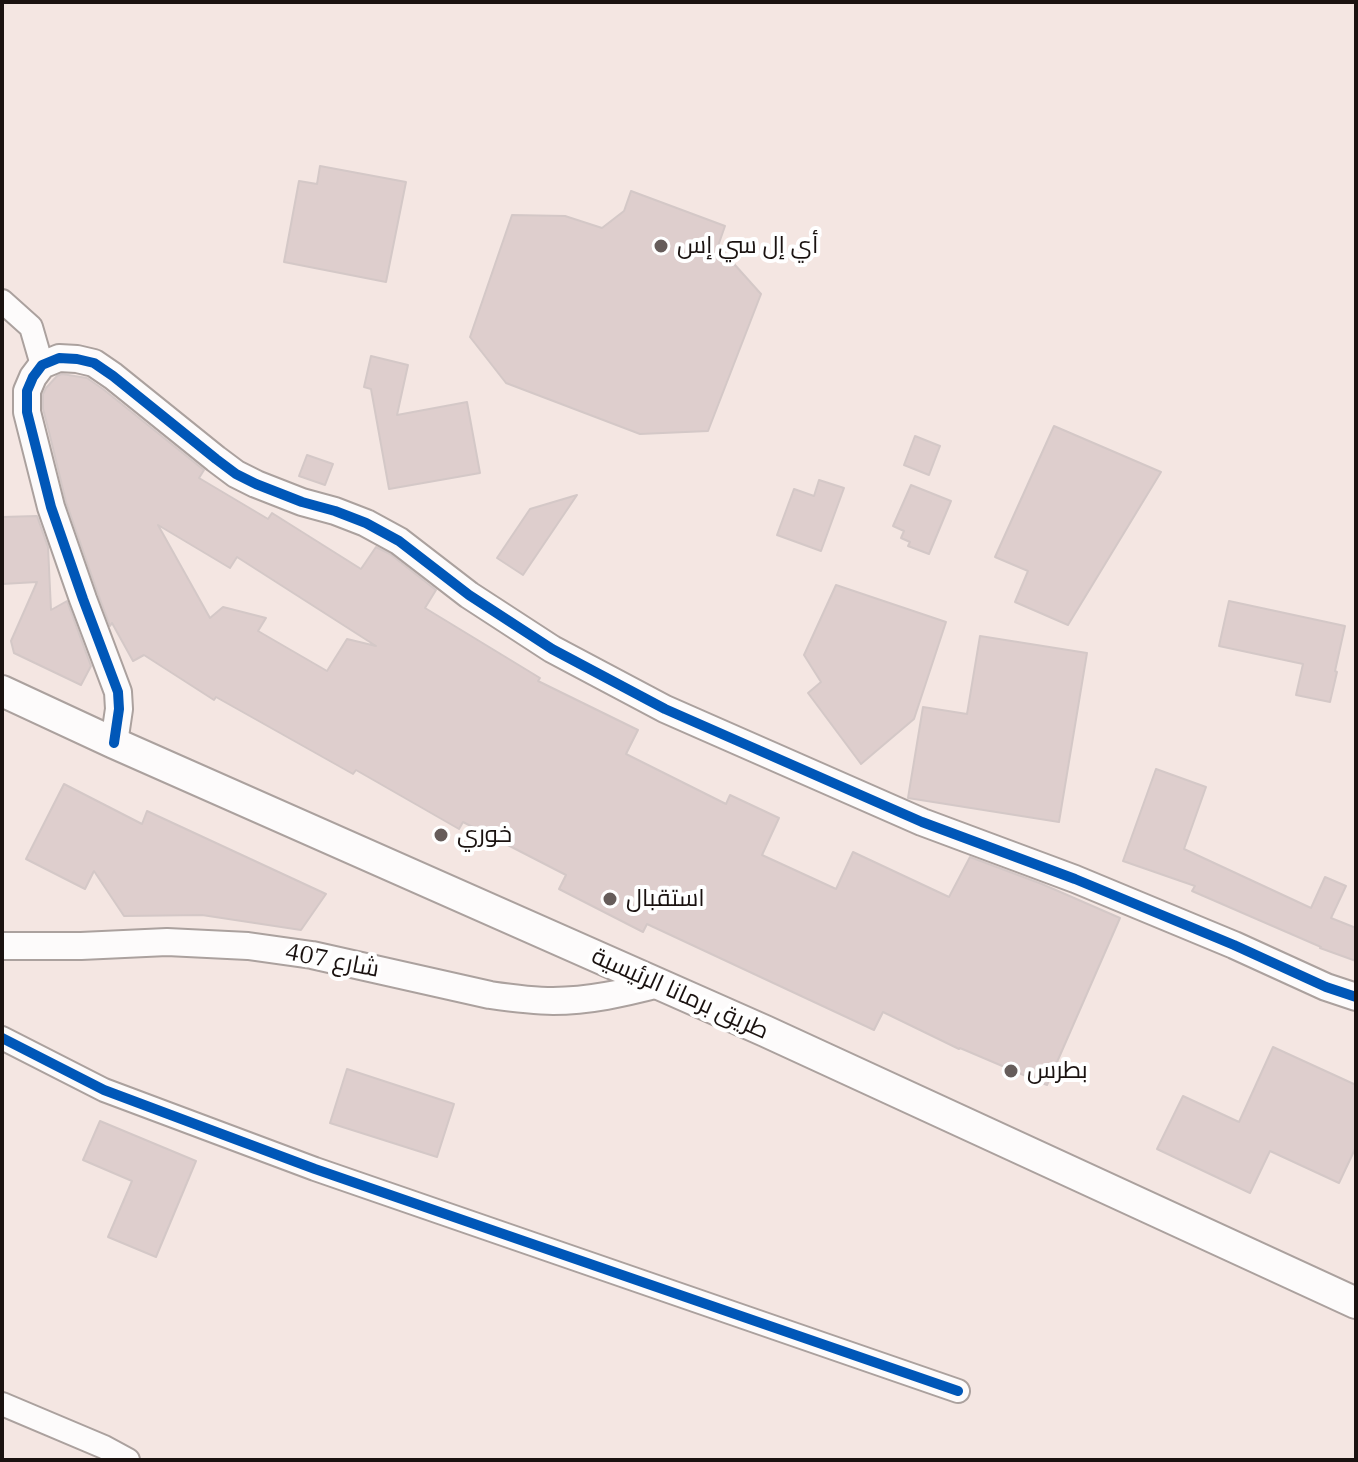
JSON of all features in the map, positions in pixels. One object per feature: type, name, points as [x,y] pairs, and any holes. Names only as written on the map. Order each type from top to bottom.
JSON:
[{"type":"main road","name":"طريق برمانا الرئيسية","points":[[2,691],[765,1031],[1356,1303]]},
{"type":"street","points":[[2,301],[31,327],[42,365]]},
{"type":"street","points":[[114,743],[119,709],[114,676],[51,507],[27,412],[27,391],[33,377],[42,365],[59,358],[94,363],[236,474],[302,502],[366,523],[399,541],[469,595],[552,649],[665,709],[922,822],[1075,879],[1356,997]]},
{"type":"street","name":"شارع 407","points":[[2,946],[167,942],[248,946],[312,955],[490,995],[542,1000],[623,993],[659,984]]},
{"type":"street","points":[[2,1038],[104,1090],[315,1169],[958,1391]]},
{"type":"street","points":[[2,1404],[128,1460]]},
{"type":"building","points":[[320,166],[406,182],[386,282],[284,262],[299,181],[317,184]]},
{"type":"building","points":[[631,191],[725,226],[718,246],[761,294],[708,431],[640,434],[506,383],[470,337],[512,215],[565,216],[602,228],[624,211]]},
{"type":"building","points":[[371,356],[408,365],[397,415],[467,402],[480,473],[389,489],[371,389],[364,387]]},
{"type":"building","points":[[57,376],[87,378],[204,470],[199,478],[268,519],[272,513],[361,569],[376,547],[390,554],[436,590],[425,608],[540,678],[538,681],[638,730],[626,754],[726,804],[730,795],[779,818],[762,855],[836,889],[853,852],[949,897],[970,857],[1120,918],[1047,1085],[959,1049],[883,1012],[874,1030],[647,924],[643,932],[559,889],[566,875],[463,822],[459,829],[356,770],[353,774],[216,697],[214,700],[144,655],[133,661],[112,623],[110,626],[66,502],[43,409],[43,394]],"holes":[[[158,525],[230,568],[237,557],[376,646],[347,639],[327,671],[258,631],[266,618],[223,607],[210,618]]]},
{"type":"building","points":[[1054,426],[1161,472],[1068,625],[1015,602],[1028,571],[995,557]]},
{"type":"building","points":[[915,436],[940,446],[929,475],[904,465]]},
{"type":"building","points":[[307,455],[333,464],[325,485],[299,476]]},
{"type":"building","points":[[819,480],[844,488],[821,551],[777,535],[794,489],[814,496]]},
{"type":"building","points":[[911,485],[951,501],[929,554],[908,546],[910,542],[901,538],[904,531],[893,526]]},
{"type":"building","points":[[577,495],[523,575],[497,558],[530,509]]},
{"type":"building","points":[[37,516],[48,547],[51,610],[67,601],[91,666],[81,685],[14,653],[11,641],[37,582],[2,584],[2,517]]},
{"type":"building","points":[[836,585],[946,622],[914,719],[861,764],[808,693],[821,682],[804,655]]},
{"type":"building","points":[[1229,601],[1345,626],[1330,702],[1296,695],[1303,664],[1219,646]]},
{"type":"building","points":[[980,636],[1087,653],[1059,822],[908,798],[923,707],[967,714]]},
{"type":"building","points":[[1156,769],[1206,787],[1184,849],[1311,908],[1325,877],[1346,886],[1331,918],[1356,928],[1356,961],[1192,891],[1195,886],[1123,861]]},
{"type":"building","points":[[64,784],[142,824],[147,811],[326,894],[301,930],[202,915],[124,916],[94,871],[85,889],[26,859]]},
{"type":"building","points":[[1273,1047],[1356,1085],[1356,1147],[1339,1183],[1270,1151],[1250,1193],[1157,1149],[1183,1096],[1239,1122]]},
{"type":"building","points":[[347,1069],[454,1104],[437,1157],[330,1123]]},
{"type":"building","points":[[100,1121],[196,1161],[156,1257],[108,1237],[132,1181],[83,1160]]},
{"type":"cycle path","points":[[114,743],[118,692],[51,507],[27,412],[27,391],[33,377],[42,365],[59,358],[94,363],[236,474],[302,502],[366,523],[399,541],[469,595],[552,649],[665,709],[922,822],[1075,879],[1356,997]]},
{"type":"cycle path","points":[[2,1038],[104,1090],[315,1169],[958,1391]]},
{"type":"place","name":"أي إل سي إس","points":[[661,246]]},
{"type":"place","name":"خوري","points":[[441,835]]},
{"type":"place","name":"استقبال","points":[[610,899]]},
{"type":"place","name":"بطرس","points":[[1011,1071]]}]
